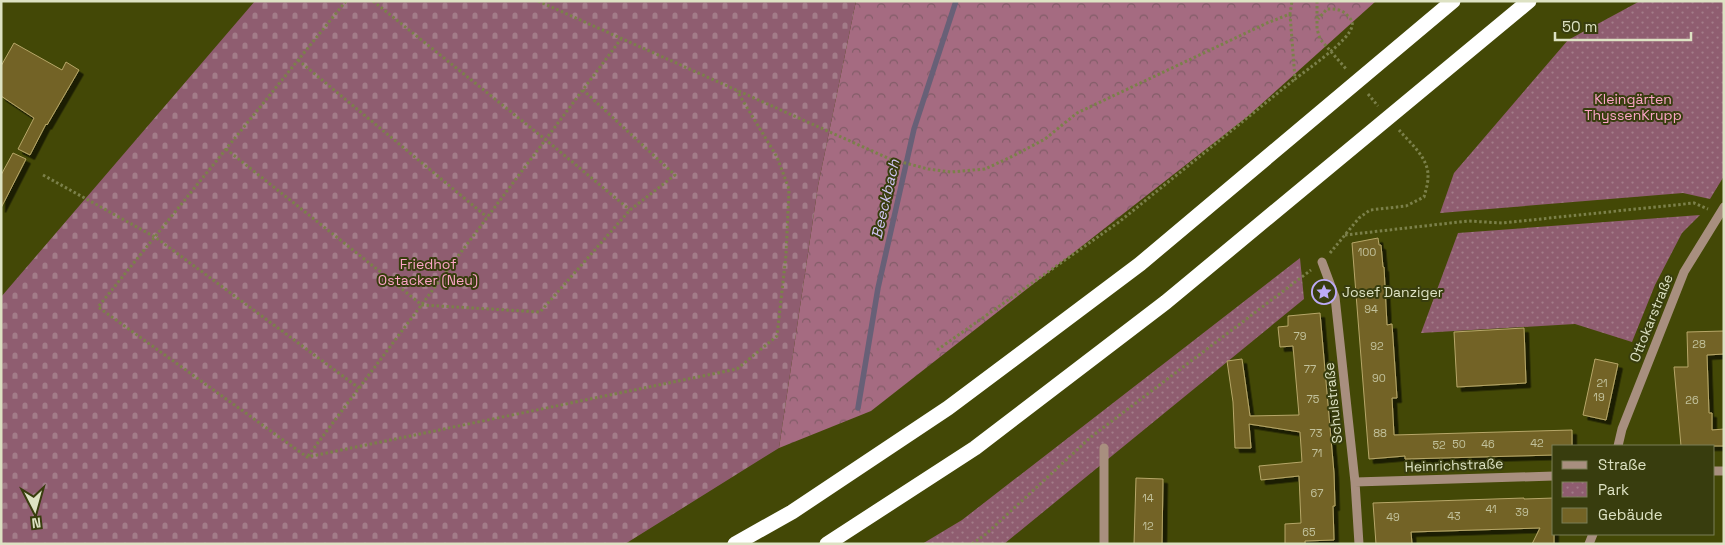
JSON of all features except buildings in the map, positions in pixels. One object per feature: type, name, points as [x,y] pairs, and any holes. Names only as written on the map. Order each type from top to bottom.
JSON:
[{"type":"highway","points":[[735,544],[792,512],[948,408],[1140,264],[1453,1]]},
{"type":"highway","points":[[827,544],[974,448],[1166,302],[1529,1]]},
{"type":"street","name":"Ottokarstraße","points":[[1618,445],[1622,429],[1684,272],[1721,210]]},
{"type":"street","name":"Schulstraße","points":[[1322,262],[1335,298],[1355,482],[1359,544]]},
{"type":"street","points":[[1104,448],[1104,544]]},
{"type":"street","name":"Heinrichstraße","points":[[1355,482],[1552,476]]},
{"type":"path","points":[[346,1],[98,307],[307,457],[737,369],[777,336],[786,255],[789,189],[777,157],[737,90]]},
{"type":"path","points":[[373,1],[630,210]]},
{"type":"path","points":[[538,1],[890,159],[928,170],[951,172],[985,169],[1013,156],[1045,139],[1077,113],[1267,23],[1290,14]]},
{"type":"path","points":[[1292,1],[1290,14],[1295,79]]},
{"type":"path","points":[[1317,1],[1317,29],[1320,39],[1352,75]]},
{"type":"path","points":[[937,350],[1119,222],[1345,39],[1352,27],[1352,20],[1346,13],[1337,9],[1327,9],[1318,19]]},
{"type":"path","points":[[307,457],[622,39]]},
{"type":"path","points":[[298,60],[487,217]]},
{"type":"path","points":[[226,149],[422,305],[540,312],[630,210],[675,175],[583,90]]},
{"type":"path","points":[[1364,90],[1383,111]]},
{"type":"path","points":[[972,544],[986,534],[1091,437],[1322,262],[1358,218],[1370,210],[1406,206],[1424,197],[1429,178],[1428,166],[1395,126]]},
{"type":"path","points":[[43,175],[155,237],[359,388]]},
{"type":"path","points":[[1344,235],[1468,221],[1502,222],[1694,203],[1721,210]]},
{"type":"green space","name":"Friedhof Ostacker (Neu)","points":[[255,1],[856,1],[818,186],[779,448],[625,544],[1,544],[1,297]]},
{"type":"green space","points":[[856,1],[1376,1],[1247,117],[871,411],[779,448],[818,186]]},
{"type":"green space","name":"Kleingärten ThyssenKrupp","points":[[1640,1],[1724,1],[1724,176],[1710,199],[1683,193],[1440,213],[1454,173],[1568,40]]},
{"type":"green space","points":[[1700,215],[1682,233],[1655,285],[1632,342],[1575,324],[1421,333],[1458,233]]},
{"type":"green space","points":[[1300,258],[1304,299],[1004,544],[922,544],[962,520]]},
{"type":"waterway","name":"Beeckbach","points":[[858,408],[878,288],[914,129],[956,1]]},
{"type":"place","name":"Josef Danziger","points":[[1324,292]]}]
